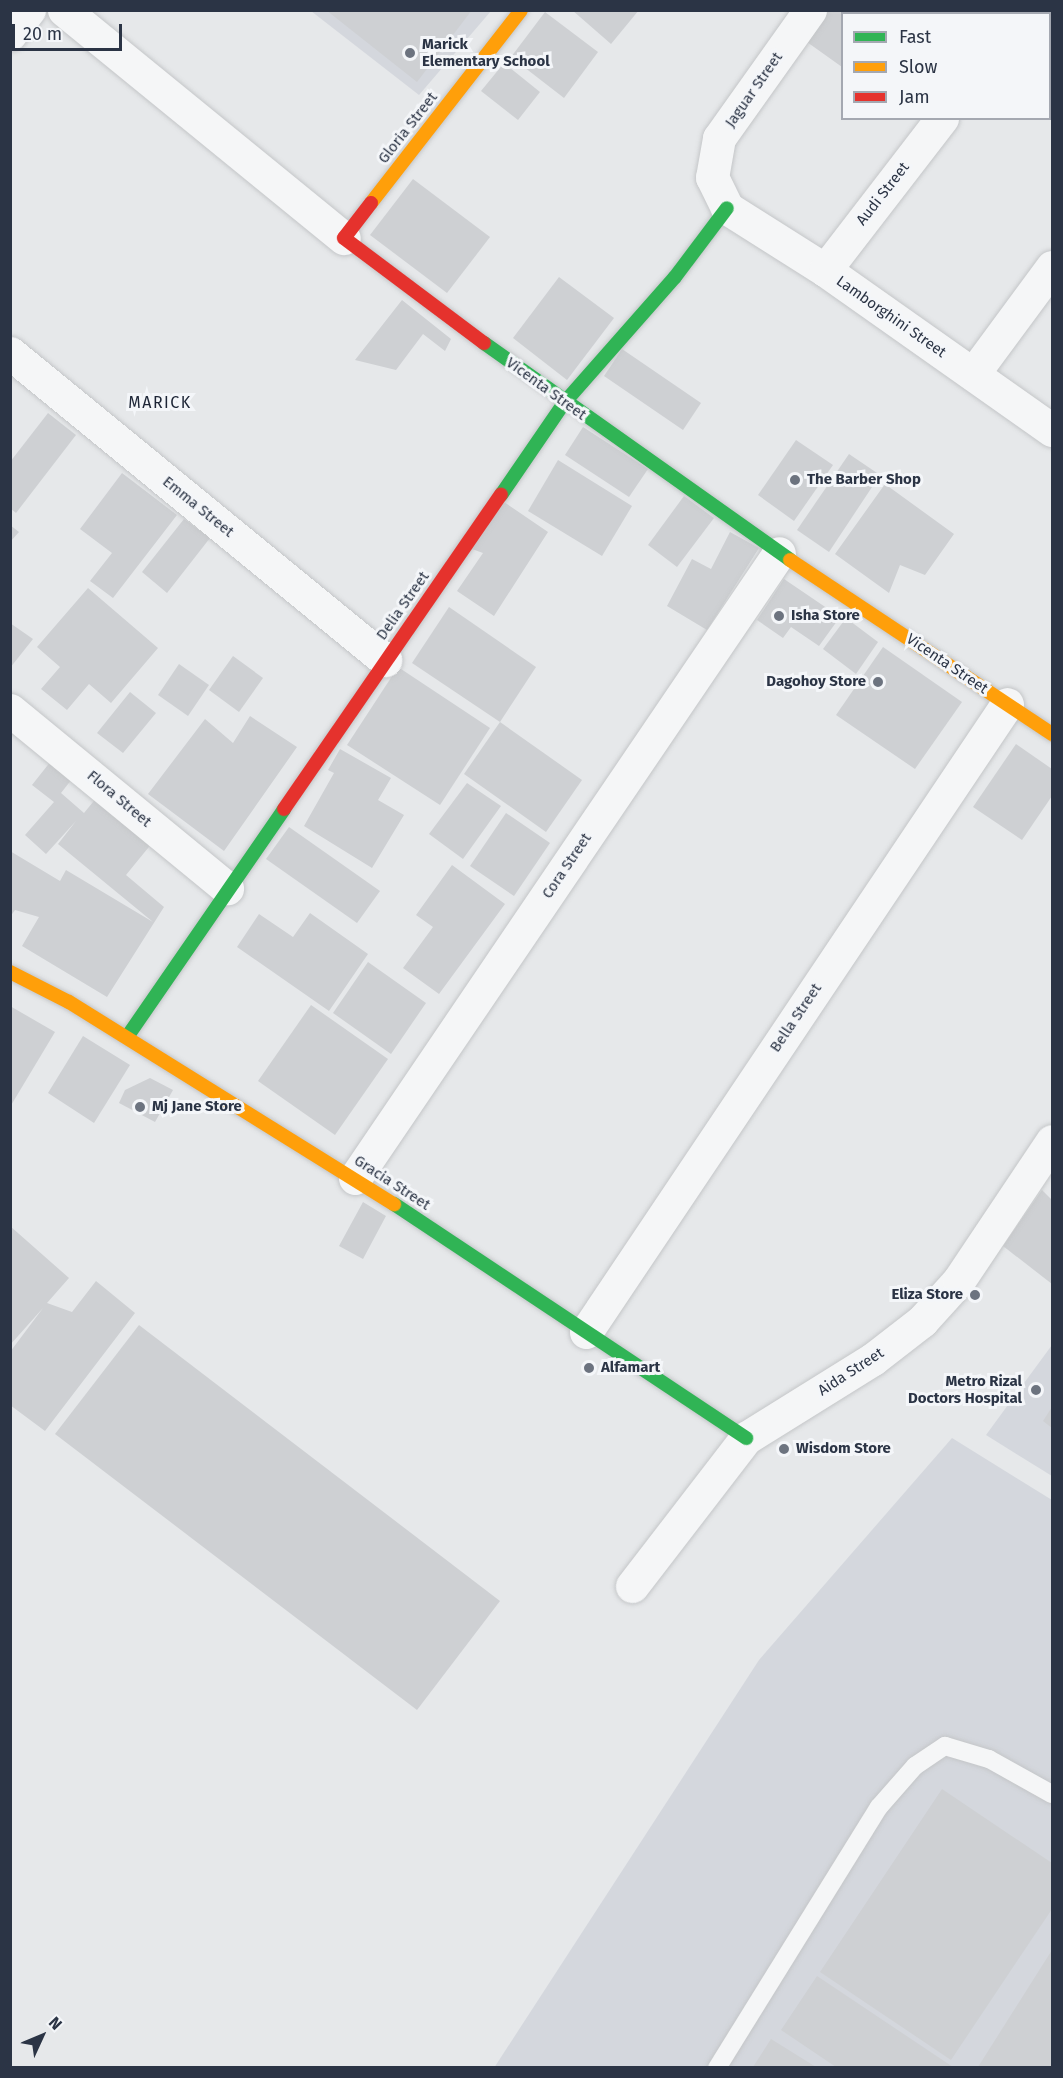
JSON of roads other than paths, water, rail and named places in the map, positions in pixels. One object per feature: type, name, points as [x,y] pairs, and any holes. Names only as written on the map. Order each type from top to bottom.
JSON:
[{"type":"street","points":[[10,34],[29,10]]},
{"type":"street","name":"Vicenta Street","points":[[64,10],[344,238],[564,403],[779,553],[1053,734]]},
{"type":"street","name":"Gloria Street","points":[[344,238],[521,10]]},
{"type":"street","name":"Jaguar Street","points":[[727,208],[712,177],[719,138],[810,10]]},
{"type":"street","name":"Audi Street","points":[[825,270],[940,120]]},
{"type":"street","name":"Lamborghini Street","points":[[727,208],[825,270],[1053,430]]},
{"type":"street","name":"Delia Street","points":[[127,1037],[227,888],[564,403],[675,277],[727,208]]},
{"type":"street","points":[[973,374],[1053,267]]},
{"type":"street","name":"Emma Street","points":[[10,353],[385,660]]},
{"type":"street","name":"Cora Street","points":[[355,1178],[779,553]]},
{"type":"street","name":"Bella Street","points":[[586,1332],[1007,704]]},
{"type":"street","name":"Flora Street","points":[[10,710],[227,888]]},
{"type":"street","name":"Gracia Street","points":[[10,972],[127,1037],[355,1178],[746,1438]]},
{"type":"street","name":"Aida Street","points":[[632,1586],[746,1438],[873,1359],[922,1322],[959,1280],[1053,1141]]},
{"type":"lane","points":[[717,2067],[879,1807],[915,1766],[945,1746],[989,1759],[1053,1794]]},
{"type":"place","name":"Marick Elementary School","points":[[410,53]]},
{"type":"place","name":"The Barber Shop","points":[[795,480]]},
{"type":"place","name":"Isha Store","points":[[779,616]]},
{"type":"place","name":"Dagohoy Store","points":[[878,682]]},
{"type":"place","name":"Mj Jane Store","points":[[140,1107]]},
{"type":"place","name":"Eliza Store","points":[[975,1295]]},
{"type":"place","name":"Alfamart","points":[[589,1368]]},
{"type":"place","name":"Metro Rizal Doctors Hospital","points":[[1036,1390]]},
{"type":"place","name":"Wisdom Store","points":[[784,1449]]},
{"type":"district","name":"MARICK","points":[[160,403]]}]
